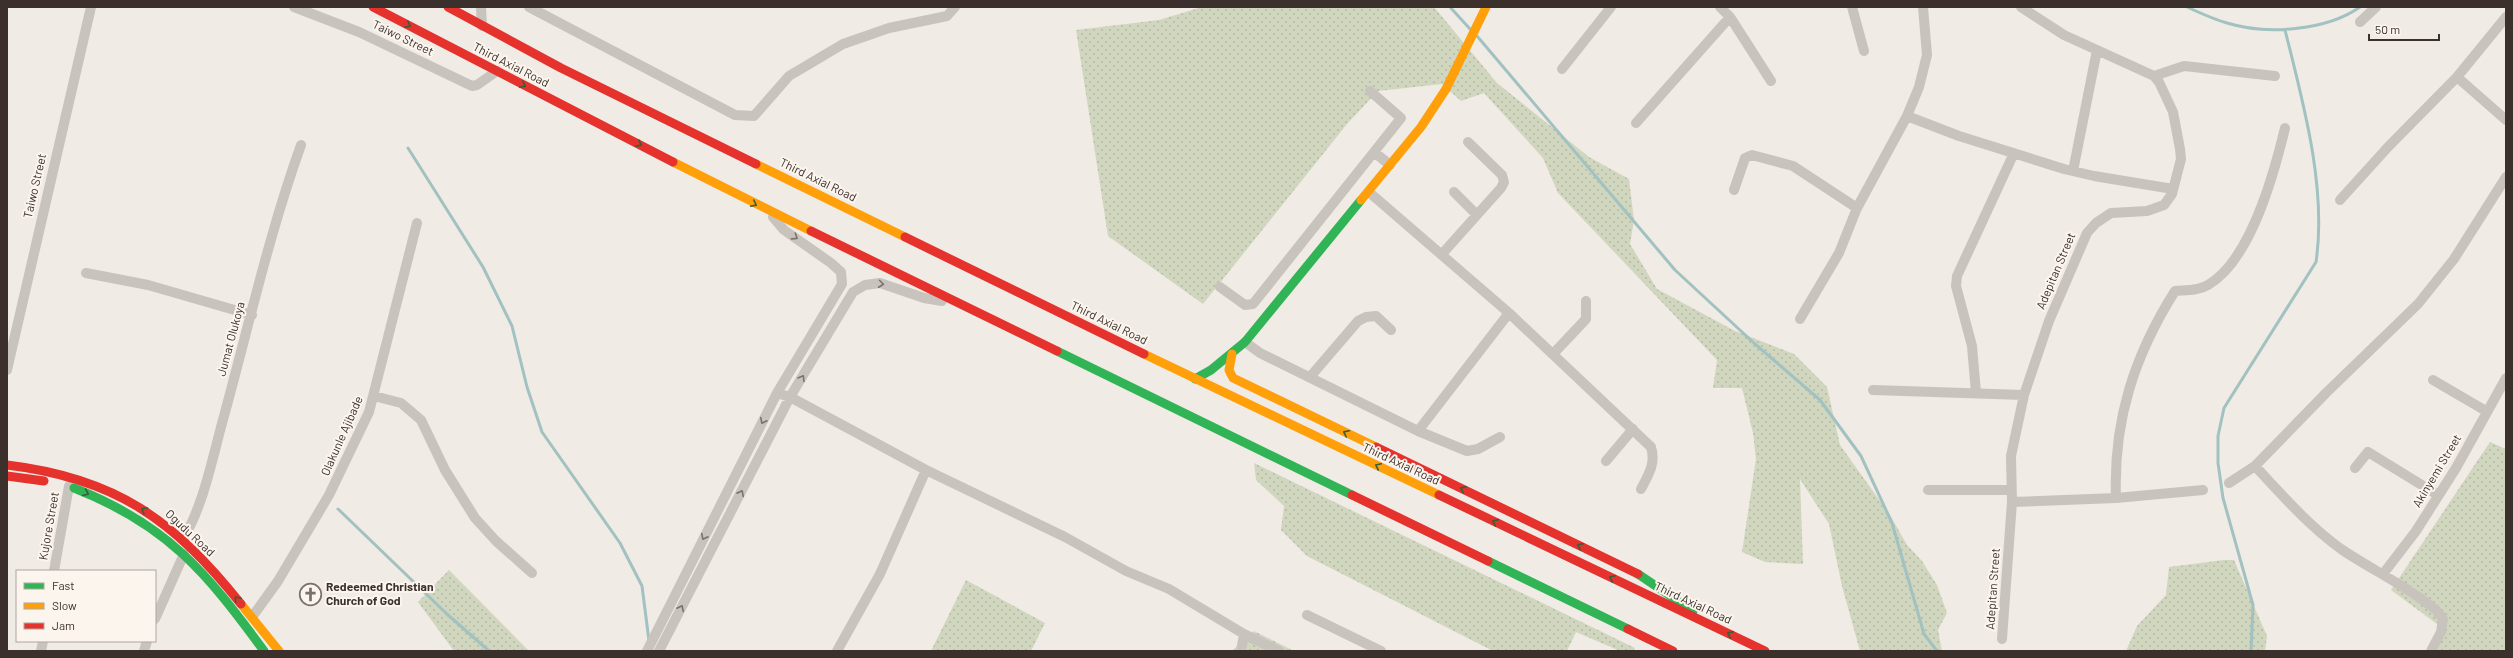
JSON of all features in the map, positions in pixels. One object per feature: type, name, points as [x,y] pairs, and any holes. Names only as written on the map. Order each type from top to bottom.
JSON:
[{"type":"main road","name":"Third Axial Road","points":[[373,7],[767,210],[1673,651]]},
{"type":"main road","points":[[1195,379],[1232,354],[1245,342],[1370,193],[1433,111],[1458,68],[1486,7]]},
{"type":"main road","name":"Third Axial Road","points":[[455,9],[482,26],[561,68],[1195,379],[1765,651]]},
{"type":"main road","points":[[1232,354],[1229,370],[1233,378],[1637,573],[1672,595],[1709,624]]},
{"type":"main road","name":"Ogudu Road","points":[[8,473],[55,473],[98,487],[156,517],[183,539],[252,617],[279,651]]},
{"type":"main road","name":"Ogudu Road","points":[[8,473],[69,486],[139,518],[184,554],[206,576],[259,649]]},
{"type":"street","name":"Taiwo Street","points":[[7,370],[91,7]]},
{"type":"street","name":"Taiwo Street","points":[[294,7],[359,32],[472,86],[477,85],[497,71]]},
{"type":"street","points":[[481,7],[482,26]]},
{"type":"street","points":[[530,7],[735,115],[750,116],[759,112],[789,76],[826,52],[877,31],[948,16],[955,7]]},
{"type":"street","points":[[1562,69],[1611,7]]},
{"type":"street","points":[[1720,7],[1730,17],[1771,81]]},
{"type":"street","points":[[1852,7],[1864,51]]},
{"type":"street","points":[[1800,319],[1839,253],[1857,208],[1907,116],[1918,87],[1926,55],[1923,7]]},
{"type":"street","name":"Adepitan Street","points":[[2002,639],[2012,502],[2011,456],[2024,395],[2049,321],[2087,233],[2111,213],[2147,210],[2164,205],[2173,189],[2181,160],[2173,112],[2166,92],[2154,76],[2064,35],[2022,7]]},
{"type":"street","points":[[2360,22],[2376,7]]},
{"type":"street","points":[[1636,123],[1730,17]]},
{"type":"street","points":[[2340,200],[2388,147],[2457,77],[2506,17]]},
{"type":"street","points":[[2073,170],[2097,50]]},
{"type":"street","points":[[2154,76],[2184,66],[2275,76]]},
{"type":"street","points":[[2457,77],[2506,120]]},
{"type":"street","points":[[1220,287],[1245,305],[1253,304],[1401,118],[1370,91]]},
{"type":"street","points":[[1907,116],[2014,152],[2094,176],[2173,189]]},
{"type":"street","points":[[2116,498],[2117,443],[2122,412],[2145,346],[2164,306],[2175,291],[2198,289],[2217,279],[2248,237],[2273,173],[2285,128]]},
{"type":"street","points":[[1442,254],[1501,188],[1504,182],[1502,175],[1468,142]]},
{"type":"street","name":"Jumat Olukoya","points":[[183,539],[191,525],[207,475],[252,315],[280,203],[301,146]]},
{"type":"street","points":[[1374,152],[1390,165]]},
{"type":"street","points":[[1976,393],[1972,346],[1956,286],[1956,276],[2014,152]]},
{"type":"street","points":[[1734,190],[1745,158],[1752,155],[1793,166],[1857,208]]},
{"type":"street","points":[[2229,483],[2255,466],[2326,393],[2418,304],[2447,269],[2488,209],[2506,177]]},
{"type":"street","points":[[1454,192],[1477,215]]},
{"type":"street","points":[[1370,193],[1509,313],[1651,446],[1654,456],[1653,466],[1641,489]]},
{"type":"street","points":[[647,651],[777,393],[842,284],[841,272],[831,263],[784,230],[767,210]]},
{"type":"street","name":"Olakunle Ajibade","points":[[252,617],[278,582],[329,495],[369,412],[417,223]]},
{"type":"street","points":[[86,273],[148,285],[252,315]]},
{"type":"street","points":[[661,647],[790,397],[853,292],[865,286],[880,283],[924,298],[960,304]]},
{"type":"street","points":[[1553,354],[1586,319],[1586,301]]},
{"type":"street","points":[[1418,431],[1509,313]]},
{"type":"street","points":[[1310,377],[1358,321],[1366,316],[1376,316],[1391,330]]},
{"type":"street","points":[[1245,342],[1260,353],[1418,431],[1467,451],[1478,449],[1500,437]]},
{"type":"street","name":"Akinyemi Street","points":[[2383,574],[2416,531],[2456,468],[2486,411],[2506,378]]},
{"type":"street","points":[[2434,380],[2486,411]]},
{"type":"street","points":[[1873,390],[2024,395]]},
{"type":"street","points":[[777,393],[790,397],[926,470],[1065,536],[1126,571],[1169,589],[1244,634],[1279,651]]},
{"type":"street","points":[[374,396],[401,403],[420,420],[445,470],[475,518],[496,541],[532,573]]},
{"type":"street","points":[[1606,461],[1633,429]]},
{"type":"street","points":[[2355,468],[2368,452],[2438,495]]},
{"type":"street","points":[[2255,466],[2304,519],[2341,549],[2425,601],[2441,614],[2443,619],[2441,632],[2431,651]]},
{"type":"street","points":[[837,651],[880,574],[926,470]]},
{"type":"street","name":"Kujore Street","points":[[54,570],[69,486]]},
{"type":"street","points":[[1928,490],[2011,490]]},
{"type":"street","points":[[2012,502],[2116,498],[2203,490]]},
{"type":"street","points":[[156,617],[184,554]]},
{"type":"street","points":[[1307,615],[1381,651]]},
{"type":"street","points":[[1240,651],[1244,634]]},
{"type":"street","points":[[259,649],[267,636]]},
{"type":"green space","points":[[1202,7],[1434,7],[1497,83],[1589,157],[1629,179],[1634,220],[1630,244],[1657,289],[1735,331],[1794,354],[1827,387],[1840,445],[1890,515],[1907,545],[1922,561],[1937,585],[1947,613],[1938,630],[1942,651],[1860,651],[1842,586],[1829,524],[1800,479],[1803,564],[1765,562],[1742,552],[1756,459],[1753,433],[1742,388],[1713,388],[1717,360],[1558,193],[1543,158],[1484,93],[1461,101],[1442,84],[1378,91],[1347,124],[1203,304],[1108,236],[1076,30],[1159,20]]},
{"type":"green space","points":[[2490,442],[2506,449],[2506,651],[2434,651],[2445,630],[2391,590]]},
{"type":"green space","points":[[1254,463],[1635,648],[1633,651],[1620,651],[1576,632],[1567,651],[1493,651],[1307,556],[1281,530],[1284,506],[1256,480]]},
{"type":"green space","points":[[2234,560],[2267,636],[2265,651],[2126,651],[2137,626],[2166,595],[2169,567]]},
{"type":"green space","points":[[449,570],[529,651],[454,651],[418,602]]},
{"type":"green space","points":[[966,580],[1045,623],[1031,651],[931,651]]},
{"type":"green space","points":[[1254,631],[1294,651],[1232,651]]},
{"type":"waterway","points":[[1450,7],[1470,29]]},
{"type":"waterway","points":[[2187,7],[2227,23],[2243,27],[2277,30],[2313,26],[2346,15],[2360,7]]},
{"type":"waterway","points":[[2251,651],[2253,605],[2223,498],[2218,463],[2218,436],[2224,408],[2316,262],[2319,234],[2316,175],[2306,116],[2285,30]]},
{"type":"waterway","points":[[1477,36],[1675,270],[1755,344],[1820,400],[1861,456],[1892,523],[1924,634],[1937,651]]},
{"type":"waterway","points":[[408,148],[483,267],[512,326],[527,387],[542,432],[620,543],[642,586],[649,641]]},
{"type":"waterway","points":[[338,509],[447,614],[489,651]]},
{"type":"traffic: fast","points":[[1195,379],[1211,370],[1245,342],[1361,200]]},
{"type":"traffic: fast","points":[[1057,351],[1352,495]]},
{"type":"traffic: fast","points":[[74,488],[107,502],[135,518],[160,535],[203,574],[223,597],[264,651]]},
{"type":"traffic: fast","points":[[1488,561],[1628,629]]},
{"type":"traffic: fast","points":[[1638,574],[1693,611]]},
{"type":"traffic: slow","points":[[1361,200],[1421,127],[1446,89],[1486,7]]},
{"type":"traffic: slow","points":[[673,162],[811,231]]},
{"type":"traffic: slow","points":[[756,164],[905,237]]},
{"type":"traffic: slow","points":[[1144,354],[1439,495]]},
{"type":"traffic: slow","points":[[1232,354],[1229,370],[1233,378],[1376,447]]},
{"type":"traffic: slow","points":[[241,604],[279,651]]},
{"type":"traffic: jam","points":[[373,7],[673,162]]},
{"type":"traffic: jam","points":[[448,7],[561,68],[756,164]]},
{"type":"traffic: jam","points":[[811,231],[1057,351]]},
{"type":"traffic: jam","points":[[905,237],[1144,354]]},
{"type":"traffic: jam","points":[[1376,447],[1638,574]]},
{"type":"traffic: jam","points":[[7,465],[46,471],[80,480],[111,493],[140,508],[192,549],[216,574],[241,604]]},
{"type":"traffic: jam","points":[[7,476],[44,481]]},
{"type":"traffic: jam","points":[[1352,495],[1488,561]]},
{"type":"traffic: jam","points":[[1439,495],[1765,651]]},
{"type":"traffic: jam","points":[[1628,629],[1673,651]]},
{"type":"place","name":"Redeemed Christian Church of God","points":[[311,594]]}]
